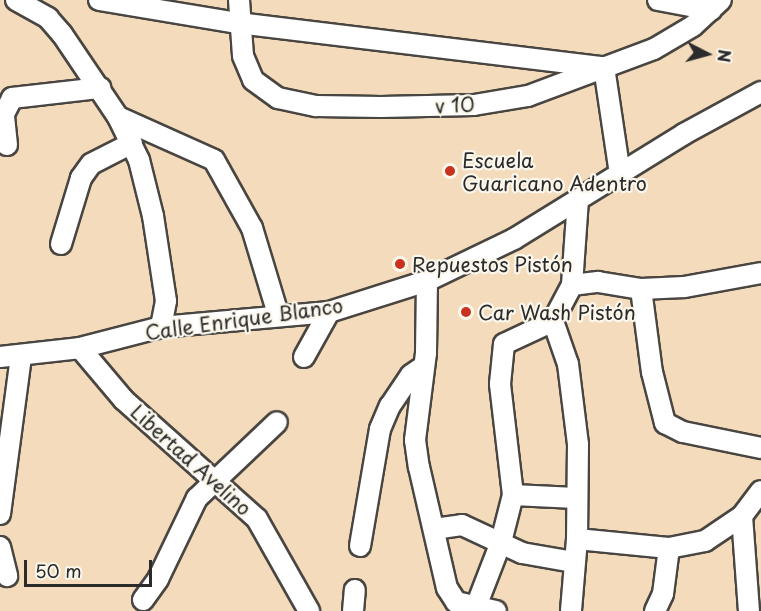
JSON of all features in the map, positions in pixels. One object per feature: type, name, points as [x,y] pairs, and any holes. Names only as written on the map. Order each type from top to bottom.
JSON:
[{"type":"street","points":[[16,0],[48,18],[100,88],[132,142],[151,206],[164,277],[166,301],[161,327]]},
{"type":"street","points":[[99,0],[238,23],[604,67],[620,174]]},
{"type":"street","name":"v 10","points":[[239,0],[238,23],[243,56],[253,80],[278,98],[316,106],[474,105],[528,96],[654,49],[716,5]]},
{"type":"street","points":[[658,0],[716,5]]},
{"type":"street","points":[[7,145],[4,114],[12,98],[100,88]]},
{"type":"street","name":"Calle Enrique Blanco","points":[[0,357],[80,348],[161,327],[278,314],[329,312],[427,281],[514,239],[761,92]]},
{"type":"street","points":[[118,117],[214,160],[252,228],[278,314]]},
{"type":"street","points":[[61,244],[81,178],[91,164],[132,142]]},
{"type":"street","points":[[477,604],[501,542],[513,495],[500,384],[504,344],[553,321],[572,285],[578,200]]},
{"type":"street","points":[[572,285],[598,282],[641,289],[684,287],[761,273]]},
{"type":"street","points":[[427,281],[424,366],[415,440],[447,588],[456,602],[477,604],[496,611]]},
{"type":"street","points":[[641,289],[652,372],[665,423],[683,432],[761,448]]},
{"type":"street","points":[[304,357],[329,312]]},
{"type":"street","points":[[553,321],[563,342],[572,384],[578,444],[576,498],[578,539],[574,562],[578,608]]},
{"type":"street","name":"Libertad Avelino","points":[[80,348],[124,400],[257,519],[309,611]]},
{"type":"street","points":[[0,514],[6,429],[21,356]]},
{"type":"street","points":[[360,546],[380,429],[390,406],[411,375],[424,366]]},
{"type":"street","points":[[143,600],[158,579],[197,498],[237,463],[277,422]]},
{"type":"street","points":[[578,539],[669,548],[705,541],[742,516],[761,490]]},
{"type":"street","points":[[513,495],[576,498]]},
{"type":"street","points":[[742,516],[749,611]]},
{"type":"street","points":[[434,529],[462,525],[522,553],[574,562]]},
{"type":"street","points":[[0,547],[7,576]]},
{"type":"street","points":[[655,611],[663,594],[669,548]]},
{"type":"street","points":[[352,611],[355,590]]},
{"type":"place","name":"Escuela Guaricano Adentro","points":[[450,171]]},
{"type":"place","name":"Repuestos Pistón","points":[[400,264]]},
{"type":"place","name":"Car Wash Pistón","points":[[466,312]]}]
